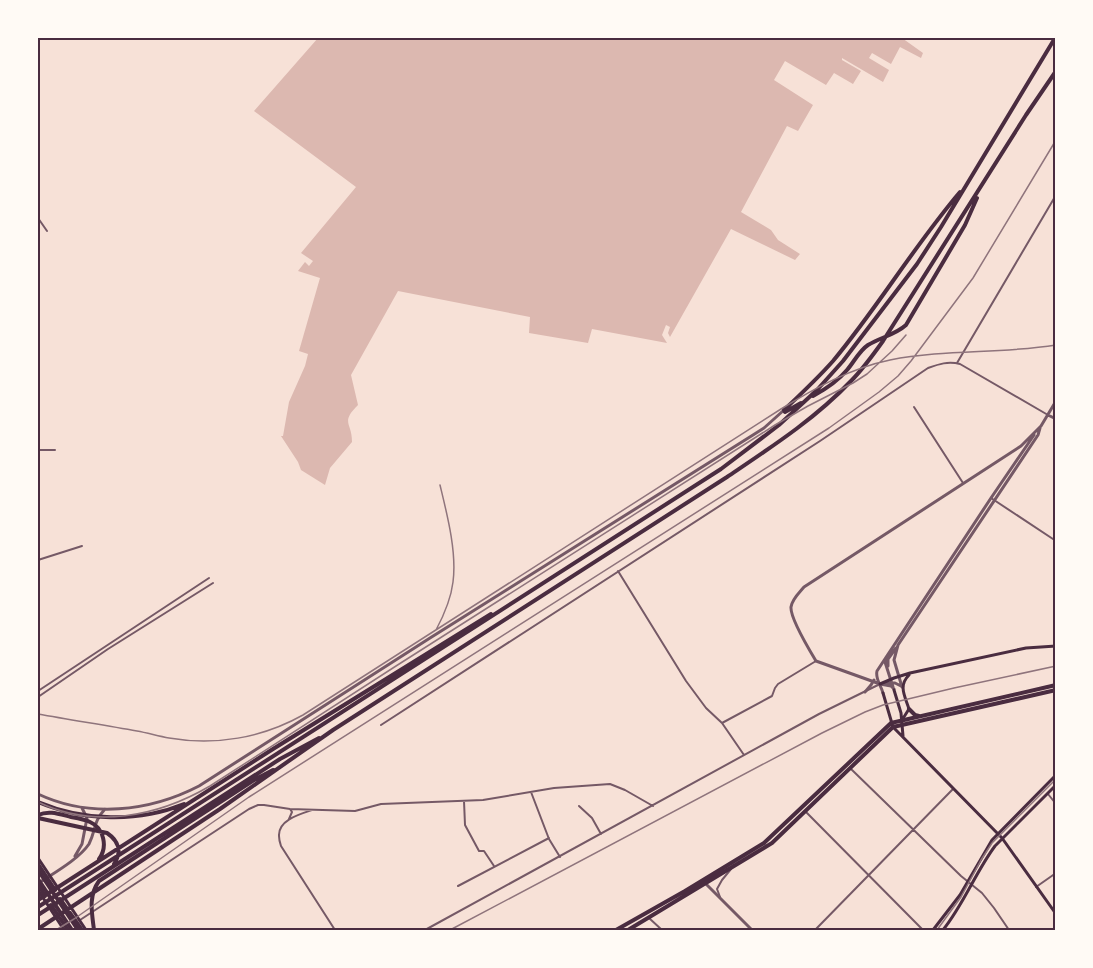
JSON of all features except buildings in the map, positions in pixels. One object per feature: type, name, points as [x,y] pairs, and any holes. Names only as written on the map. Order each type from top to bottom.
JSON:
[{"type":"main road","points":[[38,907],[721,469],[800,406],[832,374],[916,264],[941,227],[1055,38]]},
{"type":"main road","points":[[38,929],[284,766],[333,730],[727,477],[794,431],[867,364],[1055,71]]},
{"type":"main road","points":[[785,411],[834,359],[905,266],[934,223],[968,182]]},
{"type":"main road","points":[[785,411],[826,389],[843,374],[869,344],[895,333],[906,325],[965,225],[979,189]]},
{"type":"main road","points":[[815,380],[819,389],[826,389]]},
{"type":"main road","points":[[799,404],[803,397],[802,393]]},
{"type":"main road","points":[[796,398],[799,404]]},
{"type":"main road","points":[[38,900],[273,749],[475,623],[509,605]]},
{"type":"main road","points":[[880,684],[892,681],[899,676],[1026,648],[1056,646]]},
{"type":"main road","points":[[910,674],[903,681],[902,687],[909,710],[920,716]]},
{"type":"main road","points":[[902,722],[1056,686]]},
{"type":"main road","points":[[894,689],[905,740]]},
{"type":"main road","points":[[628,930],[772,843],[891,723],[1056,690]]},
{"type":"main road","points":[[884,693],[891,723],[1002,838],[1056,914]]},
{"type":"main road","points":[[902,722],[909,710]]},
{"type":"main road","points":[[616,930],[764,843],[850,768],[891,723]]},
{"type":"main road","points":[[38,915],[280,759],[333,730]]},
{"type":"main road","points":[[94,930],[92,902],[95,887],[99,881],[254,780],[284,766]]},
{"type":"main road","points":[[933,930],[953,905],[987,846],[1056,775]]},
{"type":"main road","points":[[942,930],[958,909],[988,856],[1002,838],[1056,785]]},
{"type":"main road","points":[[38,802],[93,816],[128,817],[165,810],[198,797]]},
{"type":"main road","points":[[38,816],[52,812],[93,823],[102,836],[104,845],[102,855],[95,863]]},
{"type":"main road","points":[[38,816],[102,831],[111,836],[117,843],[119,852],[118,859],[111,867]]},
{"type":"main road","points":[[38,858],[79,920],[81,930]]},
{"type":"main road","points":[[38,864],[81,930]]},
{"type":"main road","points":[[38,870],[39,882],[68,930]]},
{"type":"main road","points":[[39,882],[81,930]]},
{"type":"main road","points":[[38,890],[68,930]]},
{"type":"main road","points":[[38,929],[43,930]]},
{"type":"street","points":[[957,363],[1056,195]]},
{"type":"street","points":[[38,218],[47,231]]},
{"type":"street","points":[[381,725],[820,441],[928,368],[938,364],[957,363],[1047,416],[1056,418]]},
{"type":"street","points":[[865,692],[873,682],[887,654],[1038,435],[1055,402]]},
{"type":"street","points":[[914,407],[963,483]]},
{"type":"street","points":[[38,794],[64,804],[105,809],[138,807],[166,800],[199,786],[753,435],[785,411]]},
{"type":"street","points":[[894,689],[891,686],[873,682],[816,661],[792,612],[791,607],[798,594],[804,587],[1021,446],[1041,426]]},
{"type":"street","points":[[38,450],[56,450]]},
{"type":"street","points":[[993,499],[1056,541]]},
{"type":"street","points":[[888,668],[888,659],[993,499]]},
{"type":"street","points":[[38,560],[82,546]]},
{"type":"street","points":[[618,571],[686,681],[706,708],[722,723],[744,755]]},
{"type":"street","points":[[38,691],[209,578]]},
{"type":"street","points":[[38,697],[111,647],[213,583]]},
{"type":"street","points":[[898,645],[894,660],[902,687]]},
{"type":"street","points":[[887,654],[885,662],[894,689]]},
{"type":"street","points":[[722,723],[772,696],[778,684],[816,661]]},
{"type":"street","points":[[876,675],[884,693]]},
{"type":"street","points":[[892,681],[902,687]]},
{"type":"street","points":[[425,930],[819,714],[880,684]]},
{"type":"street","points":[[850,768],[967,882],[982,893],[1009,930]]},
{"type":"street","points":[[79,920],[253,807],[264,805],[290,809],[355,811],[381,804],[483,800],[554,788],[610,784],[653,806]]},
{"type":"street","points":[[815,930],[953,789]]},
{"type":"street","points":[[531,792],[549,838],[560,857]]},
{"type":"street","points":[[1047,793],[1056,804]]},
{"type":"street","points":[[464,801],[465,825],[479,851],[484,850],[494,866]]},
{"type":"street","points":[[579,806],[592,818],[601,834]]},
{"type":"street","points":[[72,860],[82,844],[87,818],[82,808]]},
{"type":"street","points":[[39,882],[86,848],[92,838],[97,818],[105,809]]},
{"type":"street","points":[[290,809],[291,817],[278,834],[281,846],[335,930]]},
{"type":"street","points":[[287,822],[297,815],[314,810]]},
{"type":"street","points":[[803,810],[922,930]]},
{"type":"street","points":[[458,886],[549,838]]},
{"type":"street","points":[[721,900],[717,890],[732,868]]},
{"type":"street","points":[[1036,887],[1056,873]]},
{"type":"street","points":[[706,884],[752,930]]},
{"type":"street","points":[[649,918],[662,930]]},
{"type":"shaded area","points":[[318,38],[902,38],[923,53],[921,58],[900,47],[891,64],[872,53],[869,58],[889,70],[883,82],[842,58],[861,71],[853,84],[834,73],[826,85],[785,61],[774,80],[813,105],[798,131],[787,126],[741,212],[771,230],[778,240],[800,254],[795,260],[731,229],[670,337],[668,333],[670,327],[666,325],[662,335],[667,343],[592,329],[588,343],[529,333],[530,317],[398,291],[351,375],[358,405],[348,419],[352,442],[330,468],[325,485],[301,470],[281,436],[283,436],[289,402],[308,354],[299,351],[320,278],[298,271],[305,262],[309,266],[313,261],[301,253],[356,187],[254,111]]},
{"type":"tram line","points":[[937,930],[961,897],[992,843],[1056,779]]},
{"type":"railway","points":[[56,930],[249,797],[829,428],[879,392],[911,361],[973,278],[1056,140]]},
{"type":"railway","points":[[38,802],[59,810],[103,817],[147,812],[190,797],[775,425],[867,374],[906,335]]},
{"type":"railway","points":[[38,714],[186,740],[238,738],[271,729],[303,715],[781,409],[834,380],[861,368],[890,360],[1056,345]]},
{"type":"railway","points":[[436,630],[449,601],[454,570],[451,533],[440,485]]},
{"type":"railway","points":[[450,930],[865,712],[883,705],[1056,666]]}]
